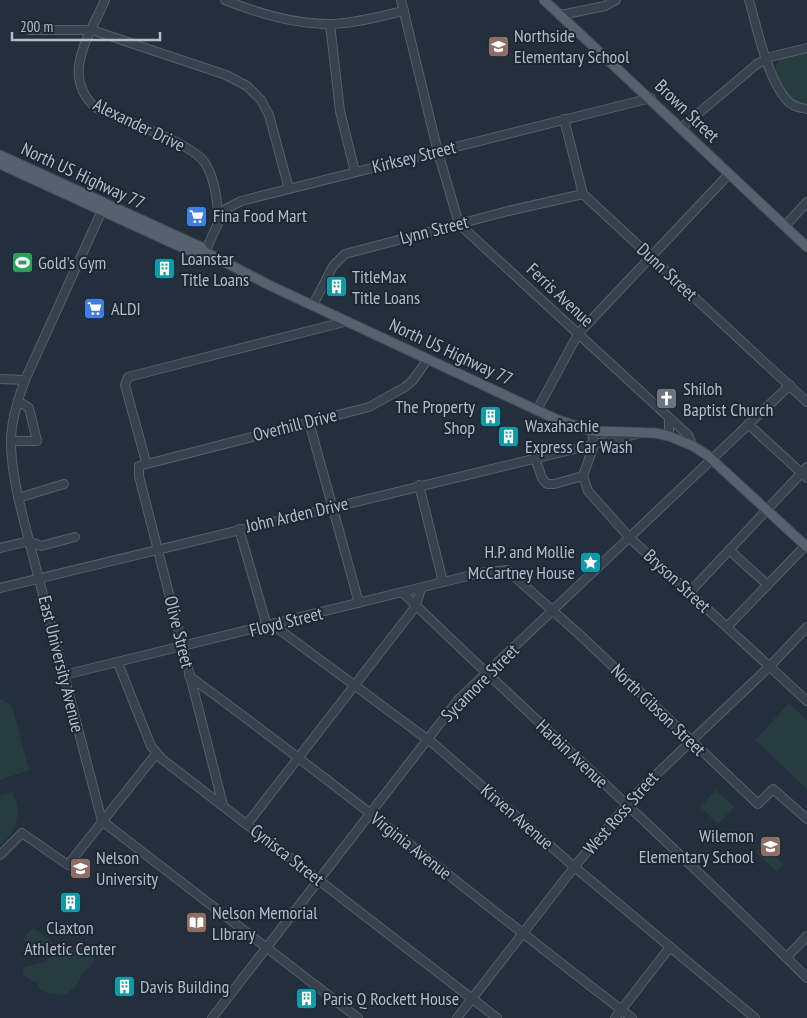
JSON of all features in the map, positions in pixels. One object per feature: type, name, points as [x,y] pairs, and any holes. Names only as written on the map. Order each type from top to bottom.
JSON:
[{"type":"main road","name":"Brown Street","points":[[547,1],[807,247]]},
{"type":"main road","name":"North US Highway 77","points":[[0,155],[198,254],[205,252],[348,322],[570,425],[592,431],[646,432],[669,436],[693,446]]},
{"type":"main road","name":"North US Highway 77","points":[[0,164],[104,207]]},
{"type":"main road","name":"Ferris Avenue","points":[[693,446],[712,460],[807,546]]},
{"type":"street","name":"Alexander Drive","points":[[105,0],[78,65],[78,79],[86,98],[102,110],[180,144],[201,158],[206,164],[215,192],[219,219]]},
{"type":"street","points":[[225,0],[258,12],[330,24],[404,11]]},
{"type":"street","points":[[401,0],[438,152],[460,224]]},
{"type":"street","points":[[561,16],[606,6],[616,0]]},
{"type":"street","points":[[749,0],[766,59],[785,98],[798,107],[807,109]]},
{"type":"street","points":[[330,24],[340,111],[355,172]]},
{"type":"street","points":[[29,30],[92,30],[226,75],[253,91],[262,100],[269,115],[289,189]]},
{"type":"street","points":[[681,128],[757,64],[766,59],[807,48]]},
{"type":"street","name":"Kirksey Street","points":[[205,252],[219,219],[230,204],[650,98]]},
{"type":"street","points":[[564,119],[583,194]]},
{"type":"street","points":[[537,410],[578,334],[729,174]]},
{"type":"street","name":"Lynn Street","points":[[313,305],[333,266],[346,254],[583,194]]},
{"type":"street","name":"Dunn Street","points":[[583,194],[807,402]]},
{"type":"street","points":[[785,226],[807,202]]},
{"type":"street","name":"East University Avenue","points":[[102,821],[28,542],[18,498],[11,441],[18,401],[25,380],[104,207]]},
{"type":"street","name":"Ferris Avenue","points":[[460,224],[690,437],[693,446]]},
{"type":"street","points":[[146,462],[125,381],[131,376],[348,322]]},
{"type":"street","name":"Overhill Drive","points":[[146,462],[310,422],[378,403],[414,380],[428,359]]},
{"type":"street","points":[[0,379],[25,380]]},
{"type":"street","name":"Sycamore Street","points":[[215,1017],[369,813],[458,700],[790,385]]},
{"type":"street","points":[[11,441],[37,441],[29,408],[18,401]]},
{"type":"street","points":[[669,418],[669,436]]},
{"type":"street","points":[[310,422],[359,603]]},
{"type":"street","points":[[689,593],[767,510],[805,473],[748,424]]},
{"type":"street","points":[[535,458],[542,478],[547,484],[554,484],[583,476],[594,445],[592,431]]},
{"type":"street","points":[[594,445],[646,432]]},
{"type":"street","name":"John Arden Drive","points":[[0,588],[158,548],[594,445]]},
{"type":"street","name":"Olive Street","points":[[146,462],[139,466],[139,476],[223,805]]},
{"type":"street","name":"Bryson Street","points":[[583,476],[588,491],[630,538],[807,701]]},
{"type":"street","points":[[18,498],[64,484]]},
{"type":"street","points":[[419,486],[443,582]]},
{"type":"street","points":[[239,529],[270,626]]},
{"type":"street","points":[[0,548],[28,542],[40,546],[75,537]]},
{"type":"street","points":[[727,627],[807,546]]},
{"type":"street","points":[[729,550],[768,585]]},
{"type":"street","name":"Floyd Street","points":[[64,675],[270,626],[443,582],[499,569],[509,571]]},
{"type":"street","name":"North Gibson Street","points":[[509,571],[553,610],[758,804],[773,789],[807,819]]},
{"type":"street","points":[[247,824],[416,606],[421,588]]},
{"type":"street","name":"Harbin Avenue","points":[[402,592],[717,888],[807,978]]},
{"type":"street","name":"Kirven Avenue","points":[[270,626],[427,739],[575,867],[755,1018]]},
{"type":"street","name":"West Ross Street","points":[[457,1018],[575,867],[657,772],[770,666],[807,627]]},
{"type":"street","name":"Cynisca Street","points":[[118,663],[151,746],[156,754],[497,1018]]},
{"type":"street","name":"Virginia Avenue","points":[[189,676],[299,756],[522,934],[632,1018]]},
{"type":"street","points":[[0,855],[22,834],[68,865],[156,754]]},
{"type":"street","points":[[102,821],[358,1018]]},
{"type":"street","points":[[786,958],[807,936]]},
{"type":"street","points":[[615,1018],[670,947]]},
{"type":"green space","points":[[807,51],[807,104],[801,104],[791,98],[774,72],[779,59]]},
{"type":"green space","points":[[2,699],[12,706],[29,770],[0,780],[0,700]]},
{"type":"green space","points":[[789,703],[807,721],[807,789],[755,740]]},
{"type":"green space","points":[[716,790],[734,807],[718,824],[700,807]]},
{"type":"green space","points":[[13,792],[17,807],[16,822],[6,840],[0,845],[0,795]]},
{"type":"green space","points":[[762,846],[783,864],[777,872],[756,852]]},
{"type":"green space","points":[[33,927],[52,942],[42,955],[23,940]]},
{"type":"green space","points":[[87,944],[101,953],[95,957],[91,966],[82,973],[78,983],[66,995],[51,994],[44,991],[38,986],[36,981],[34,982],[23,975],[23,968],[44,962],[64,947]]},
{"type":"place","name":"Northside Elementary School","points":[[498,46]]},
{"type":"place","name":"Fina Food Mart","points":[[197,216]]},
{"type":"place","name":"Gold's Gym","points":[[22,263]]},
{"type":"place","name":"Loanstar Title Loans","points":[[165,269]]},
{"type":"place","name":"TitleMax Title Loans","points":[[336,287]]},
{"type":"place","name":"ALDI","points":[[95,309]]},
{"type":"place","name":"Shiloh Baptist Church","points":[[667,399]]},
{"type":"place","name":"The Property Shop","points":[[491,417]]},
{"type":"place","name":"Waxahachie Express Car Wash","points":[[509,436]]},
{"type":"place","name":"H.P. and Mollie McCartney House","points":[[591,562]]},
{"type":"place","name":"Wilemon Elementary School","points":[[770,846]]},
{"type":"place","name":"Nelson University","points":[[80,868]]},
{"type":"place","name":"Claxton Athletic Center","points":[[70,903]]},
{"type":"place","name":"Nelson Memorial LIbrary","points":[[196,923]]},
{"type":"place","name":"Davis Building","points":[[124,987]]},
{"type":"place","name":"Paris Q Rockett House","points":[[307,999]]}]
